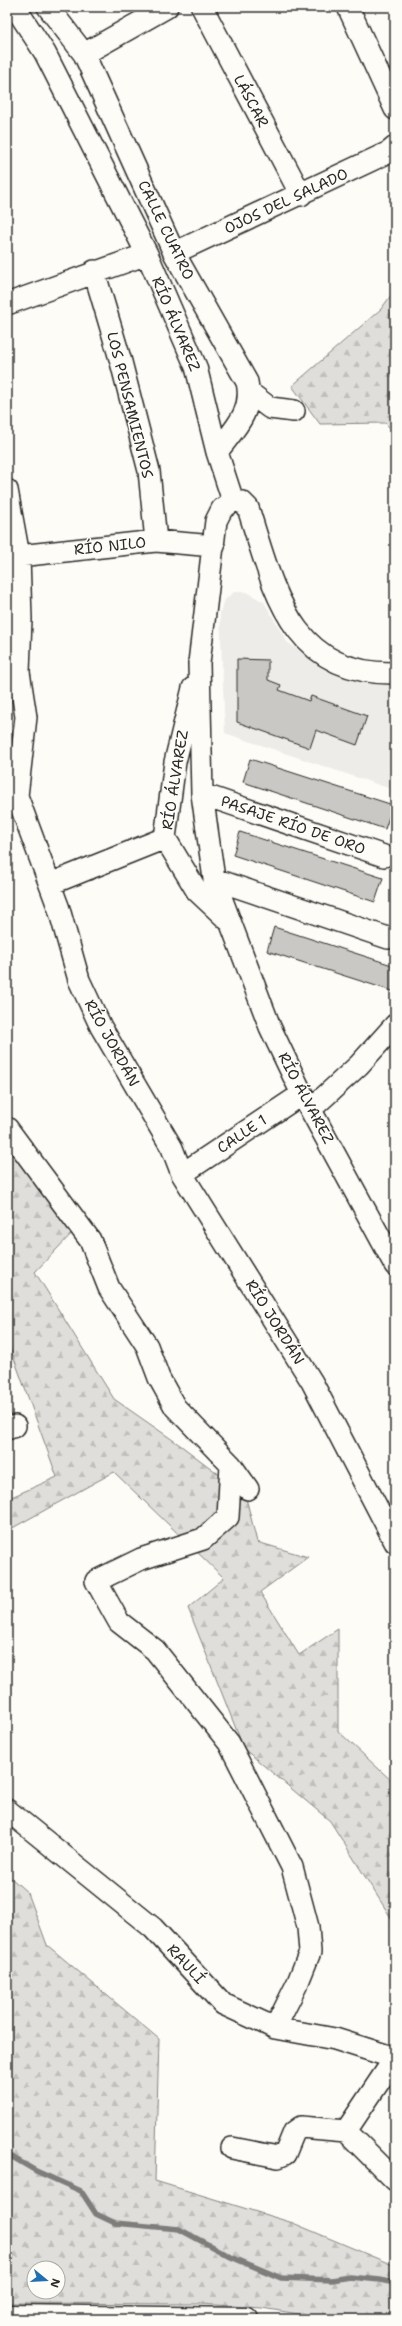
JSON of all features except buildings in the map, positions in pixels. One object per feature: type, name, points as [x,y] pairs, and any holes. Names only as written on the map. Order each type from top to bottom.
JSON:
[{"type":"highway","points":[[7,2316],[247,2319]]},
{"type":"street","name":"RÍO ÁLVAREZ","points":[[14,7],[45,53],[147,254],[196,368],[216,452],[233,501],[222,509],[216,521],[199,663],[175,762],[165,838],[197,891],[231,923]]},
{"type":"street","name":"CALLE CUATRO","points":[[48,7],[84,54],[174,253],[247,382],[250,393]]},
{"type":"street","points":[[84,54],[167,7]]},
{"type":"street","name":"LÁSCAR","points":[[202,7],[301,195]]},
{"type":"street","points":[[348,7],[395,109]]},
{"type":"street","name":"OJOS DEL SALADO","points":[[174,253],[301,195],[389,152],[395,147]]},
{"type":"street","points":[[7,304],[147,254]]},
{"type":"street","name":"LOS PENSAMIENTOS","points":[[94,272],[121,362],[149,471],[156,541]]},
{"type":"street","points":[[250,393],[270,408],[294,411]]},
{"type":"street","points":[[216,452],[242,419],[249,405],[250,393]]},
{"type":"street","name":"RÍO JORDÁN","points":[[7,490],[13,558],[21,619],[19,672],[26,717],[18,796],[50,884],[79,980],[101,1027],[172,1148],[182,1174],[312,1382],[395,1542]]},
{"type":"street","points":[[233,501],[242,502],[248,508],[278,599],[300,634],[319,652],[339,664],[378,673],[395,673]]},
{"type":"street","name":"RÍO NILO","points":[[13,558],[156,541],[214,546]]},
{"type":"street","name":"RÍO ÁLVAREZ","points":[[199,663],[202,794],[214,879],[270,1027],[307,1101],[395,1265]]},
{"type":"street","name":"PASAJE RÍO DE ORO","points":[[202,794],[384,856]]},
{"type":"street","points":[[50,884],[165,838]]},
{"type":"street","points":[[214,879],[388,938]]},
{"type":"street","name":"CALLE 1","points":[[182,1174],[307,1101],[359,1065],[395,1025]]},
{"type":"street","points":[[7,1128],[90,1240],[109,1288],[147,1346],[159,1378],[175,1407],[231,1465],[248,1489]]},
{"type":"street","points":[[231,1465],[228,1517],[203,1539],[142,1559],[96,1581],[119,1622],[156,1650],[229,1743],[292,1867],[308,1927],[310,1952],[298,1982],[275,2028]]},
{"type":"street","name":"RAULÍ","points":[[7,1810],[153,1928],[223,2004],[275,2028],[335,2039],[395,2058]]},
{"type":"street","points":[[346,2130],[395,2058]]},
{"type":"street","points":[[232,2148],[278,2157],[285,2154],[294,2132],[301,2128],[346,2130],[395,2180]]},
{"type":"shaded area","points":[[234,592],[246,592],[264,602],[287,642],[329,671],[375,684],[395,684],[394,790],[225,733],[220,613],[225,600]]},
{"type":"green space","points":[[395,290],[395,433],[385,423],[320,424],[292,386],[381,309]]},
{"type":"green space","points":[[7,1134],[75,1230],[35,1272],[114,1399],[180,1445],[245,1494],[257,1542],[308,1557],[260,1592],[299,1655],[338,1629],[338,1731],[395,1784],[395,1924],[330,1821],[244,1749],[188,1608],[224,1578],[114,1472],[7,1531],[7,1499],[57,1477],[7,1339]]},
{"type":"green space","points":[[7,1878],[11,1878],[28,1893],[47,1945],[159,2039],[155,2181],[293,2223],[395,2266],[395,2319],[329,2319],[262,2308],[200,2304],[7,2303]]},
{"type":"waterway","points":[[7,2154],[36,2171],[81,2191],[96,2214],[115,2223],[179,2229],[231,2257],[281,2278],[332,2280],[350,2277],[395,2283]]}]
